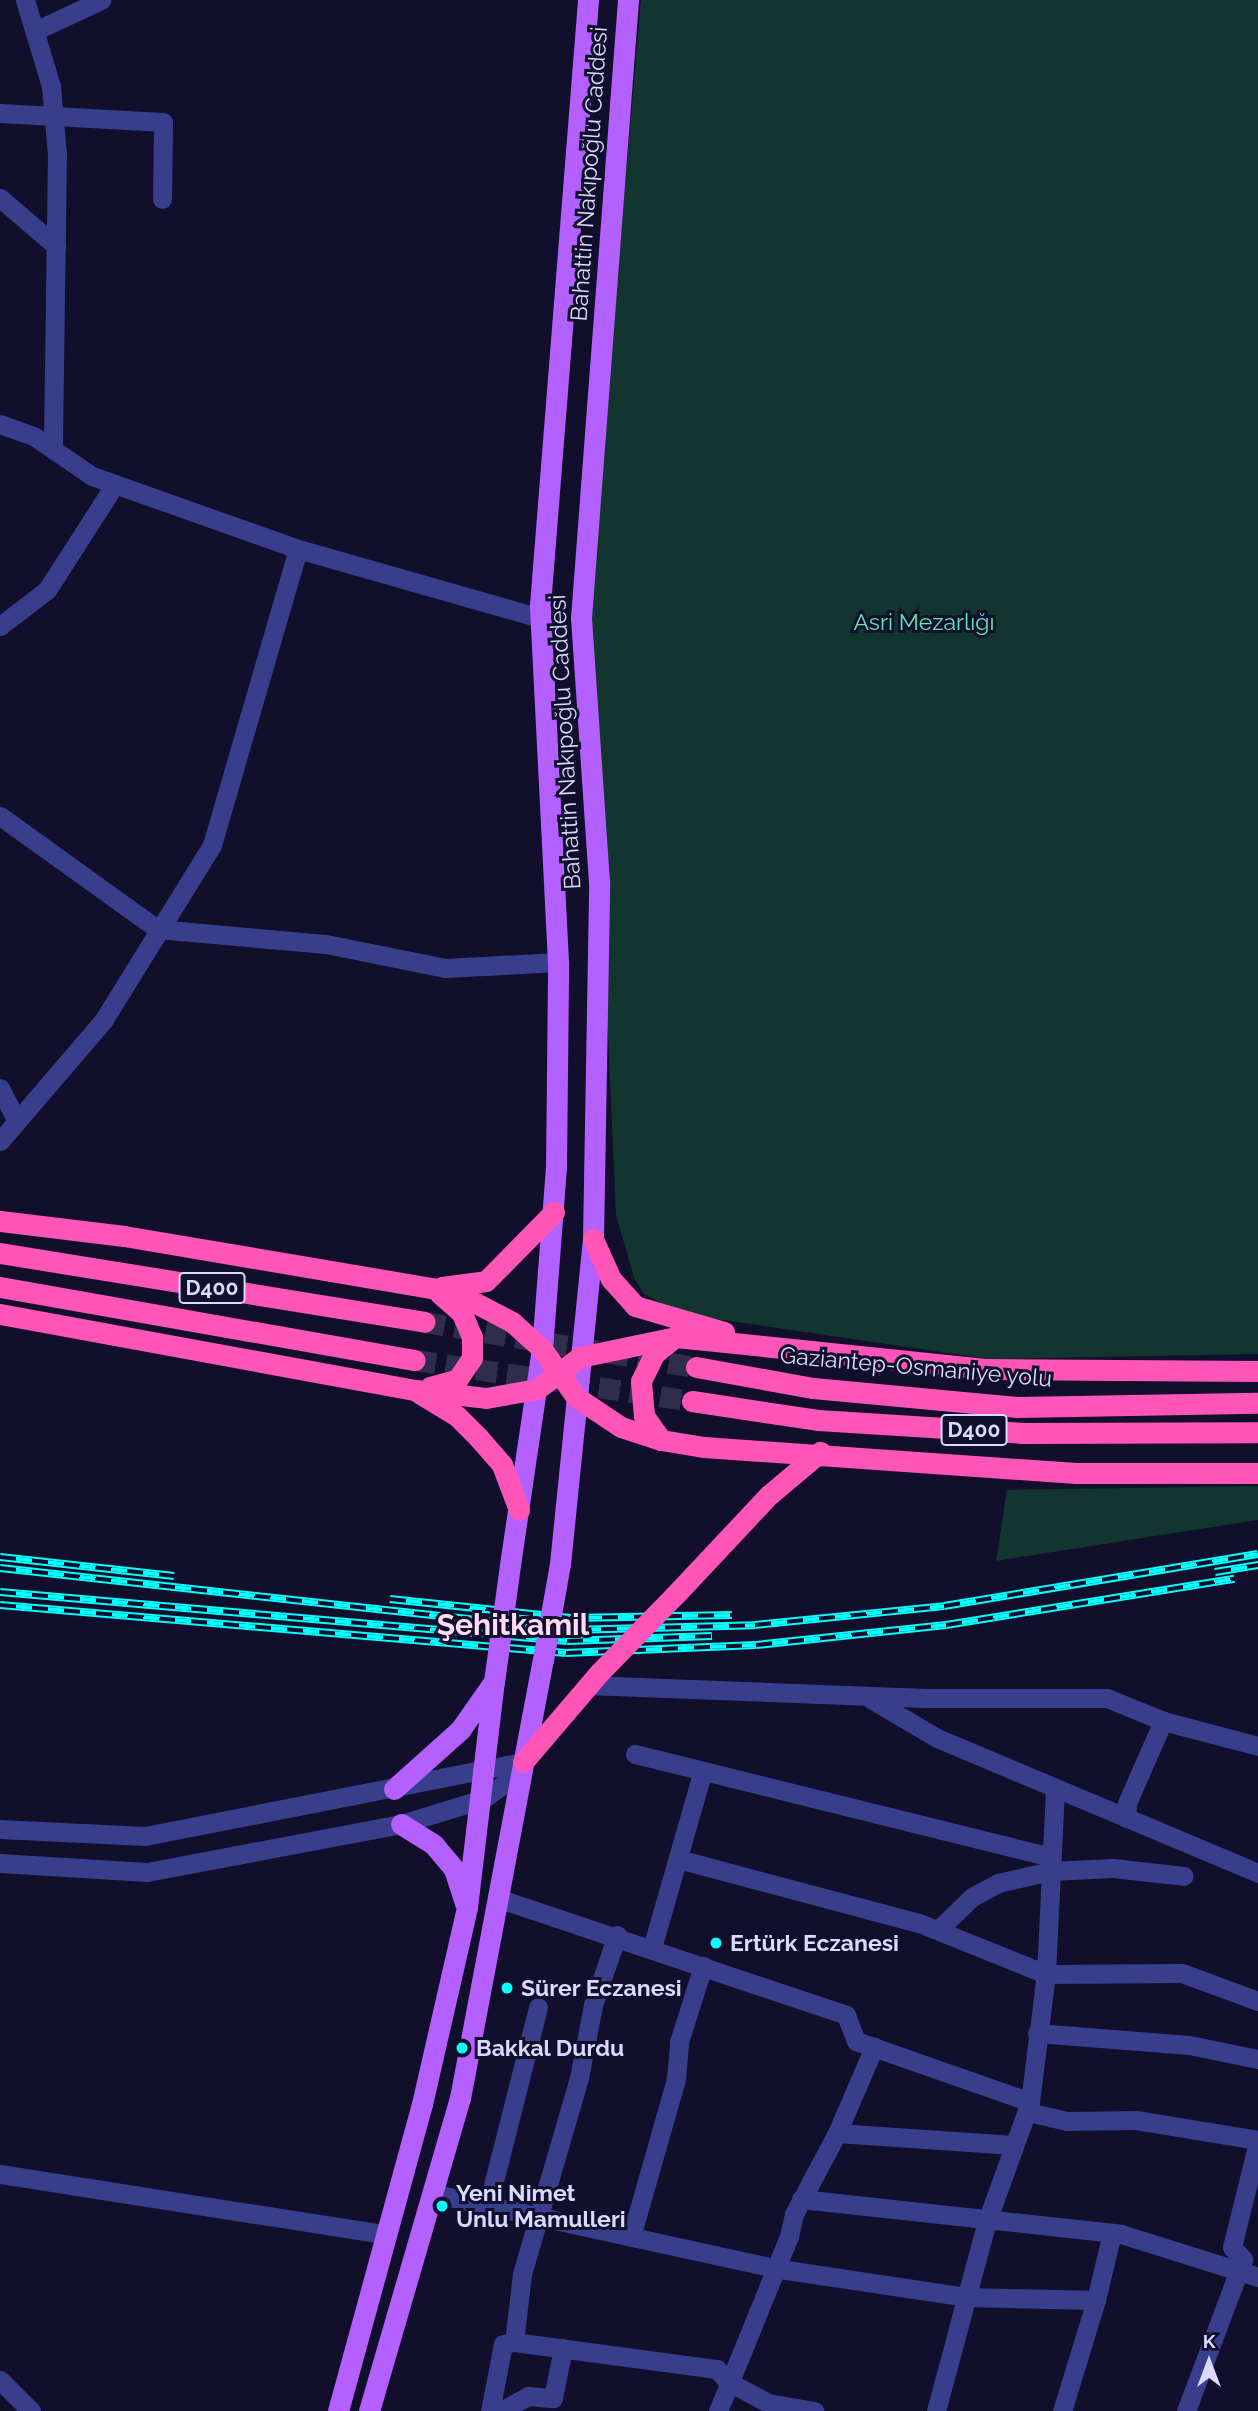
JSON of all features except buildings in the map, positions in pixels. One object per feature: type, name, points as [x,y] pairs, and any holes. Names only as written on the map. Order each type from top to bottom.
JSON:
[{"type":"highway","points":[[432,1288],[486,1281],[554,1212]]},
{"type":"highway","points":[[0,1221],[124,1236],[432,1288],[468,1299],[512,1322],[542,1349],[576,1397],[621,1427],[661,1440],[704,1447],[820,1452],[1076,1473],[1258,1473]]},
{"type":"highway","points":[[593,1239],[611,1279],[635,1306],[763,1344]]},
{"type":"highway","name":"D400","points":[[0,1253],[424,1322]]},
{"type":"highway","name":"D400","points":[[0,1287],[415,1360]]},
{"type":"highway","points":[[415,1390],[457,1380],[472,1358],[472,1337],[463,1313],[432,1288]]},
{"type":"highway","points":[[0,1314],[415,1390],[486,1398],[537,1389],[580,1357],[676,1336],[987,1369],[1258,1371]]},
{"type":"highway","points":[[661,1440],[644,1416],[641,1381],[654,1354],[676,1336]]},
{"type":"highway","name":"Gaziantep-Osmaniye yolu","points":[[696,1367],[813,1388],[1017,1406],[1258,1402]]},
{"type":"highway","points":[[415,1390],[457,1416],[478,1437],[502,1465],[519,1510]]},
{"type":"highway","name":"D400","points":[[692,1401],[818,1420],[1021,1433],[1258,1432]]},
{"type":"highway","points":[[523,1762],[594,1678],[769,1495],[820,1452]]},
{"type":"main road","name":"Bahattin Nakıpoğlu Caddesi","points":[[338,2411],[384,2234],[422,2104],[467,1907],[483,1799],[494,1682],[542,1349],[554,1212],[558,962],[541,618],[588,0]]},
{"type":"main road","name":"Bahattin Nakıpoğlu Caddesi","points":[[369,2411],[435,2194],[460,2098],[560,1564],[593,1239],[599,882],[581,618],[628,0]]},
{"type":"main road","points":[[394,1789],[460,1730],[494,1682]]},
{"type":"main road","points":[[401,1824],[434,1845],[454,1869],[467,1907]]},
{"type":"street","points":[[25,0],[37,30],[54,117],[56,246],[53,449]]},
{"type":"street","points":[[37,30],[101,0]]},
{"type":"street","points":[[0,113],[163,122],[162,199]]},
{"type":"street","points":[[0,198],[56,246]]},
{"type":"street","points":[[0,424],[53,449],[92,476],[298,549],[541,618]]},
{"type":"street","points":[[0,626],[47,590],[115,484]]},
{"type":"street","points":[[0,1140],[103,1021],[157,929],[212,845],[298,549]]},
{"type":"street","points":[[0,816],[157,929],[326,944],[445,968],[558,962]]},
{"type":"street","points":[[0,1088],[17,1121]]},
{"type":"street","points":[[594,1678],[867,1697],[1107,1698],[1163,1721],[1258,1746]]},
{"type":"street","points":[[867,1697],[937,1738],[1258,1872]]},
{"type":"street","points":[[1126,1818],[1127,1803],[1163,1721]]},
{"type":"street","points":[[635,1754],[702,1774],[1051,1864],[1184,1876]]},
{"type":"street","points":[[0,1829],[145,1836],[523,1762]]},
{"type":"street","points":[[0,1863],[147,1872],[401,1824],[483,1799],[509,1780],[523,1762]]},
{"type":"street","points":[[652,1948],[702,1774]]},
{"type":"street","points":[[936,2411],[987,2221],[1029,2107],[1046,1974],[1055,1789]]},
{"type":"street","points":[[678,1859],[938,1930],[1046,1974],[1182,1973],[1258,2001]]},
{"type":"street","points":[[938,1930],[972,1897],[998,1883],[1051,1864]]},
{"type":"street","points":[[497,1898],[617,1936],[846,2015],[856,2041],[1066,2121],[1136,2120],[1258,2141],[1232,2247],[1243,2259],[1186,2411]]},
{"type":"street","points":[[514,2342],[522,2274],[579,2078],[593,2005],[617,1936]]},
{"type":"street","points":[[631,2237],[676,2079],[679,2042],[703,1966]]},
{"type":"street","points":[[488,2205],[538,2007]]},
{"type":"street","points":[[1037,2033],[1189,2045],[1258,2059]]},
{"type":"street","points":[[718,2411],[727,2381],[801,2199],[837,2133],[874,2047]]},
{"type":"street","points":[[837,2133],[1013,2146]]},
{"type":"street","points":[[0,2174],[384,2234]]},
{"type":"street","points":[[435,2194],[773,2268],[966,2297],[1096,2300]]},
{"type":"street","points":[[801,2199],[1112,2233],[1258,2277]]},
{"type":"street","points":[[1062,2411],[1096,2300],[1112,2233]]},
{"type":"street","points":[[490,2411],[503,2344],[514,2342],[717,2369],[727,2381],[768,2403],[814,2411]]},
{"type":"street","points":[[501,2411],[527,2396],[553,2398],[563,2348]]},
{"type":"street","points":[[0,2380],[31,2411]]},
{"type":"green space","name":"Asri Mezarlığı","points":[[641,0],[1258,0],[1258,1354],[989,1359],[682,1314],[644,1294],[634,1278],[616,1215],[589,605]]},
{"type":"green space","points":[[1258,1486],[1258,1520],[996,1561],[1007,1490]]},
{"type":"tunnel","points":[[424,1322],[696,1367]]},
{"type":"tunnel","points":[[415,1360],[692,1401]]},
{"type":"railway","points":[[0,1568],[569,1630],[755,1625],[944,1606],[1258,1554]]},
{"type":"railway","points":[[0,1557],[174,1576]]},
{"type":"railway","points":[[1215,1572],[1258,1565]]},
{"type":"railway","points":[[0,1605],[566,1653],[756,1645],[946,1625],[1234,1579]]},
{"type":"railway","points":[[0,1592],[567,1641],[712,1636]]},
{"type":"railway","points":[[390,1599],[570,1618],[732,1615]]},
{"type":"place","name":"Ertürk Eczanesi","points":[[716,1943]]},
{"type":"place","name":"Sürer Eczanesi","points":[[507,1988]]},
{"type":"place","name":"Bakkal Durdu","points":[[462,2048]]},
{"type":"place","name":"Yeni Nimet Unlu Mamulleri","points":[[442,2206]]},
{"type":"district","name":"Şehitkamil","points":[[513,1625]]}]
